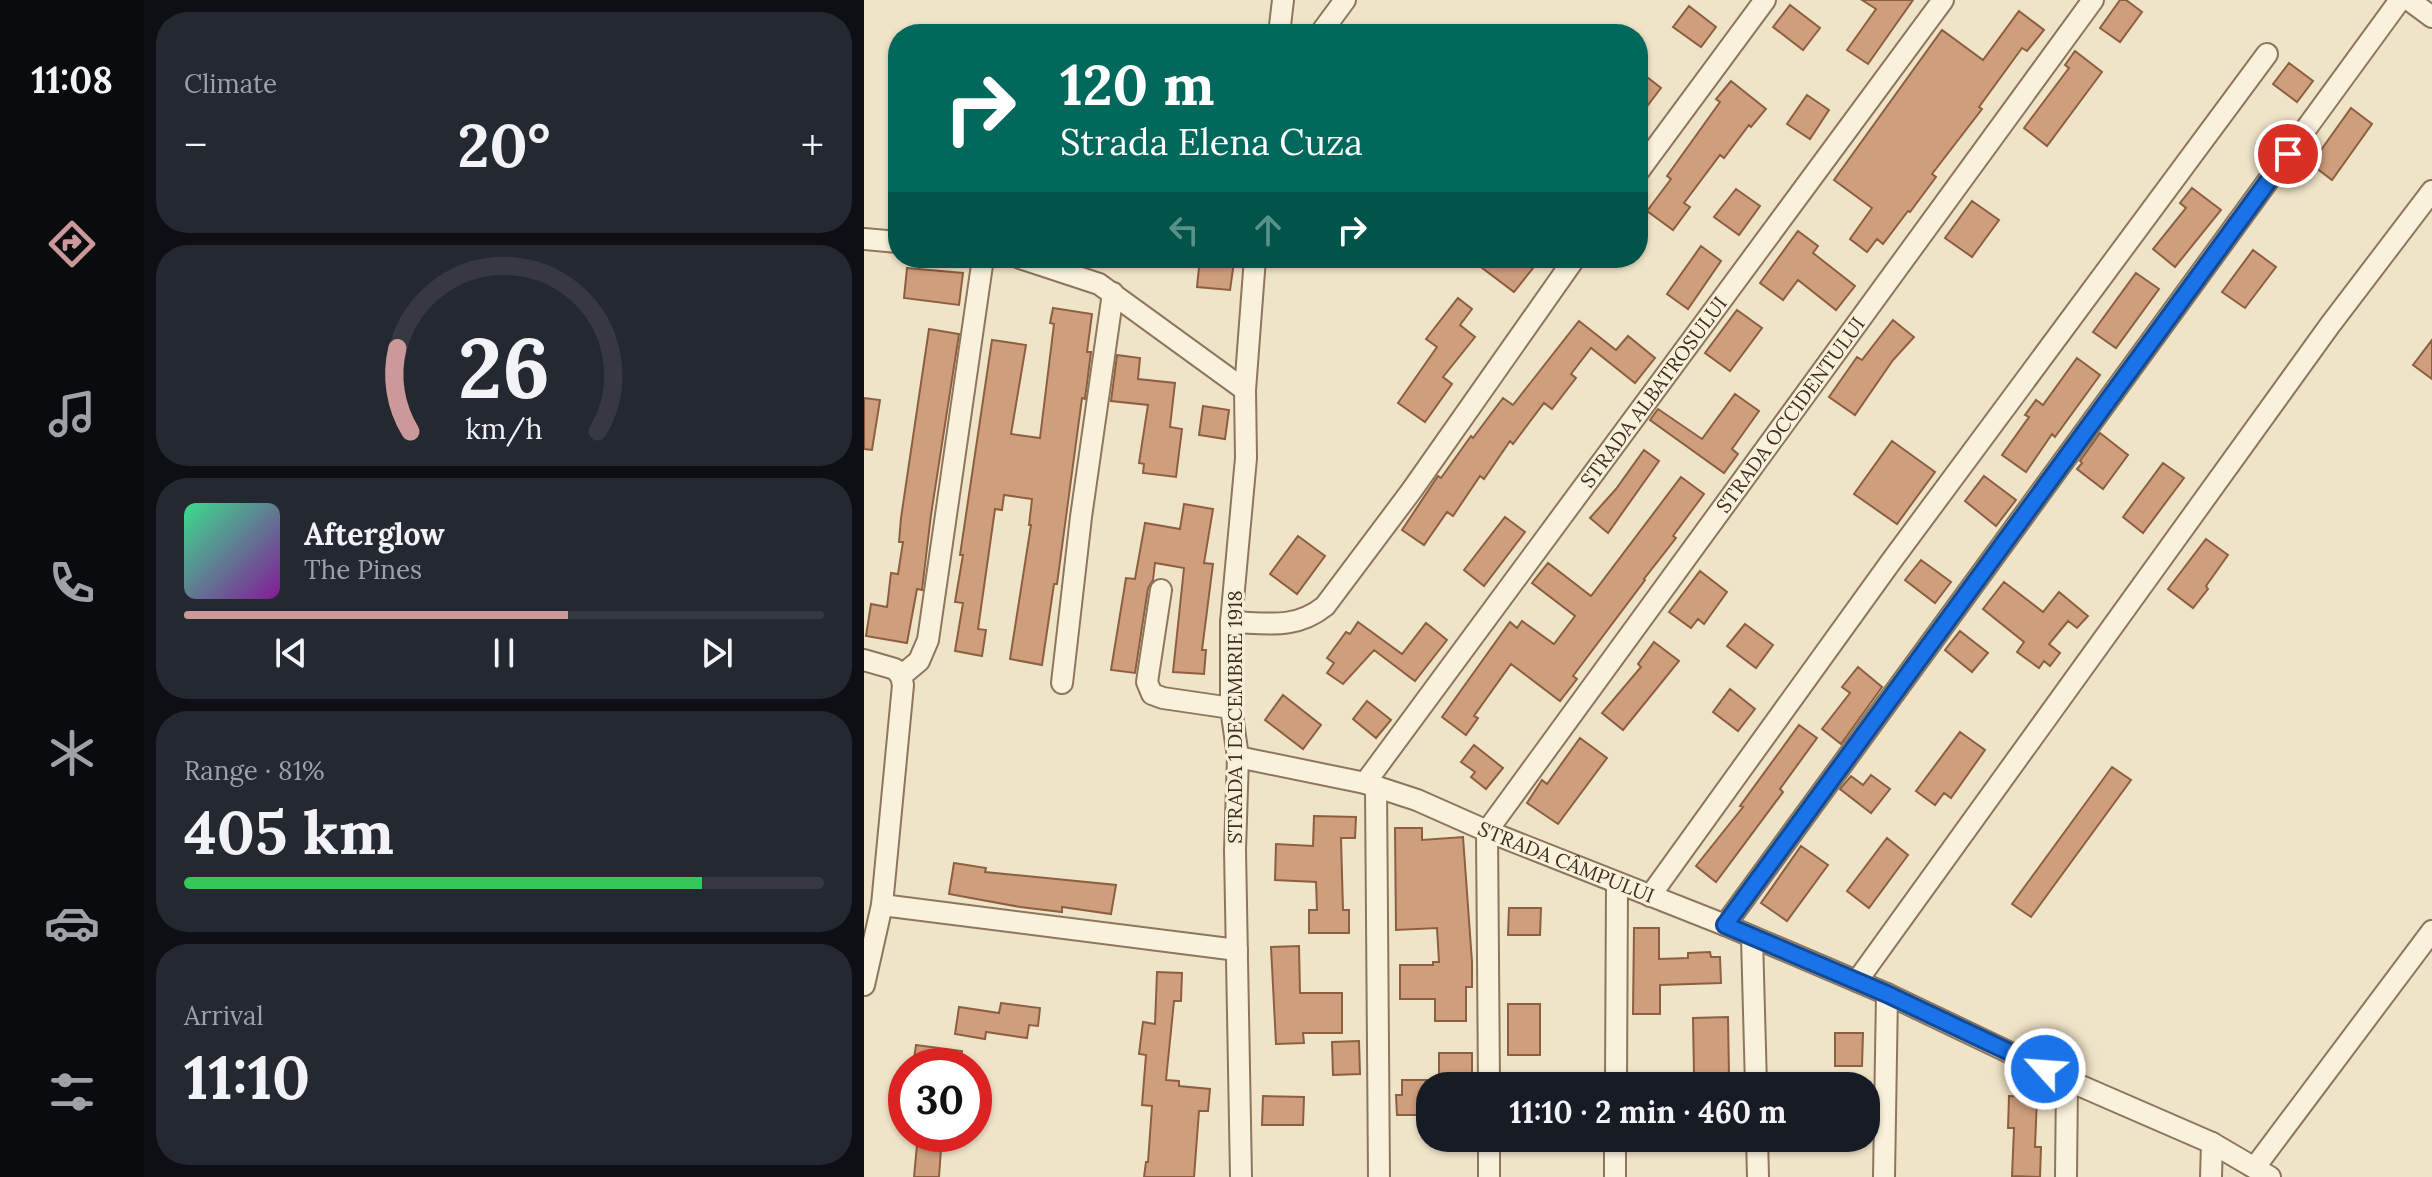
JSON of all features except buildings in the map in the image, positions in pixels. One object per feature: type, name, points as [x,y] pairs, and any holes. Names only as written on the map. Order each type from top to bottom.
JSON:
[{"type":"street","points":[[1280,24],[1283,0]]},
{"type":"street","points":[[1327,24],[1345,0]]},
{"type":"street","points":[[1648,158],[1765,0]]},
{"type":"street","name":"STRADA ALBATROSULUI","points":[[1371,784],[1943,0]]},
{"type":"street","name":"STRADA OCCIDENTULUI","points":[[1487,831],[2093,0]]},
{"type":"street","points":[[1725,925],[2400,0]]},
{"type":"street","points":[[2409,0],[2432,17]]},
{"type":"street","points":[[1650,896],[1946,487],[2267,54]]},
{"type":"street","points":[[1857,981],[2330,325],[2432,191]]},
{"type":"street","points":[[864,239],[888,241]]},
{"type":"street","points":[[901,676],[919,661],[928,640],[982,268]]},
{"type":"street","points":[[1050,268],[1099,284],[1245,390]]},
{"type":"street","name":"STRADA 1 DECEMBRIE 1918","points":[[1241,1177],[1235,850],[1238,757],[1231,708],[1231,622],[1246,458],[1245,390],[1254,268]]},
{"type":"street","points":[[1231,622],[1295,623],[1310,618],[1325,606],[1412,490],[1568,268]]},
{"type":"street","points":[[1062,683],[1081,517],[1113,293]]},
{"type":"street","points":[[1161,590],[1147,682],[1152,694],[1231,708]]},
{"type":"street","points":[[864,660],[886,664],[901,676],[901,709],[882,905],[864,985]]},
{"type":"street","name":"STRADA CÂMPULUI","points":[[1238,757],[1371,784],[1417,800],[1887,994],[2067,1080],[2212,1143],[2263,1172]]},
{"type":"street","points":[[1371,784],[1379,1177]]},
{"type":"street","points":[[1487,831],[1489,1072]]},
{"type":"street","points":[[1616,1072],[1617,883]]},
{"type":"street","points":[[882,905],[1237,950]]},
{"type":"street","points":[[2263,1172],[2432,931]]},
{"type":"street","points":[[1752,937],[1756,1072]]},
{"type":"street","points":[[1884,1177],[1887,994]]},
{"type":"street","points":[[2066,1177],[2067,1080]]},
{"type":"street","points":[[2211,1177],[2212,1143]]},
{"type":"street","points":[[1489,1152],[1489,1177]]},
{"type":"street","points":[[1615,1152],[1615,1177]]},
{"type":"street","points":[[1757,1152],[1758,1177]]},
{"type":"route","points":[[2045,1069],[1887,994],[1725,925],[2288,154]]}]
